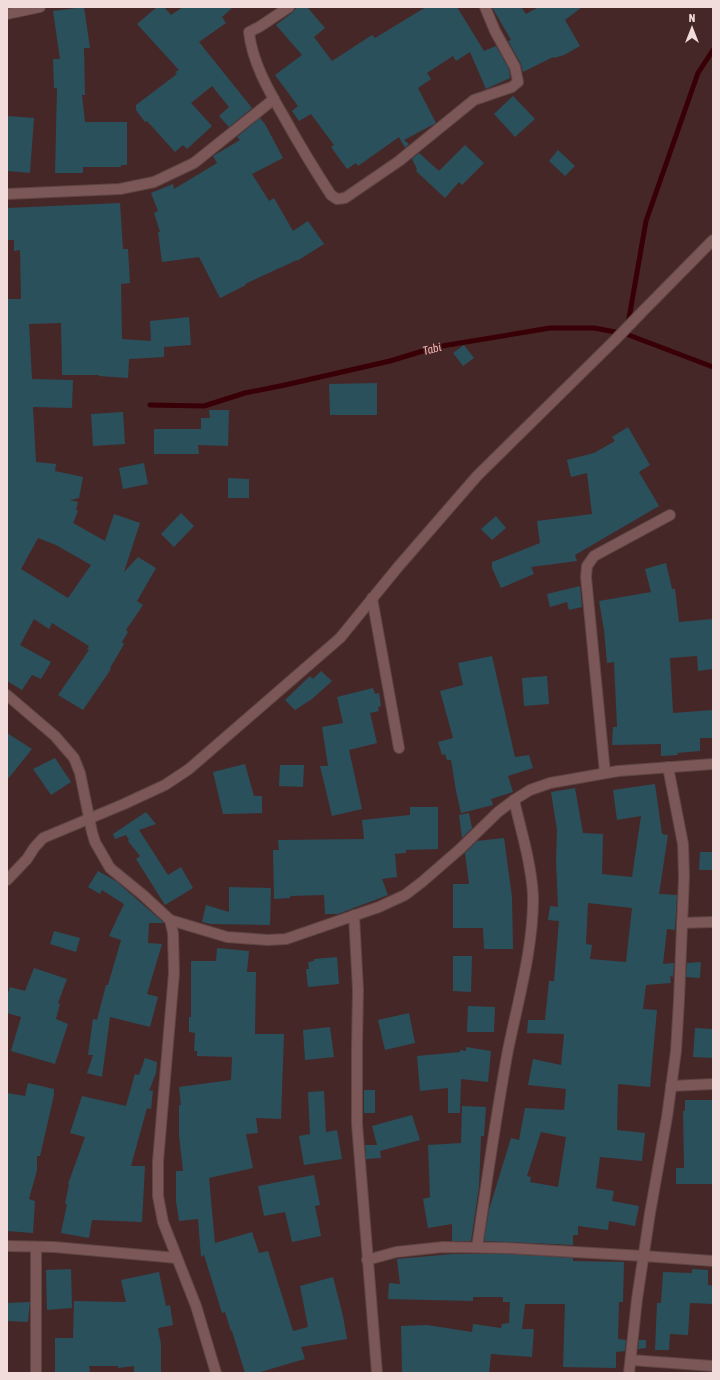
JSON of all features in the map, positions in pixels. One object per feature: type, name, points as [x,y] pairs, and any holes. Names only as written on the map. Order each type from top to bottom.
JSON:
[{"type":"street","points":[[7,14],[40,7]]},
{"type":"street","points":[[289,7],[249,32],[250,44],[274,99],[306,158],[331,195],[337,199],[346,198],[399,161],[474,100],[512,87],[518,82],[514,67],[495,31],[485,7]]},
{"type":"street","points":[[7,194],[120,189],[154,182],[194,163],[274,99]]},
{"type":"street","points":[[7,880],[27,859],[43,838],[165,785],[189,769],[340,638],[398,567],[478,476],[713,240]]},
{"type":"street","points":[[605,773],[589,622],[586,577],[587,566],[594,556],[670,515]]},
{"type":"street","points":[[372,598],[399,748]]},
{"type":"street","points":[[7,695],[55,736],[74,758],[80,773],[95,842],[110,868],[143,895],[170,920],[227,937],[268,940],[286,939],[379,907],[405,895],[454,854],[498,812],[530,790],[550,783],[618,770],[713,764]]},
{"type":"street","points":[[629,1373],[650,1213],[667,1117],[677,1036],[684,877],[683,844],[668,767]]},
{"type":"street","points":[[477,1247],[508,1051],[530,941],[533,895],[530,865],[514,800]]},
{"type":"street","points":[[354,915],[358,990],[356,1046],[357,1124],[377,1373]]},
{"type":"street","points":[[170,920],[173,933],[174,973],[158,1161],[158,1196],[163,1222],[196,1306],[216,1373]]},
{"type":"street","points":[[682,923],[713,922]]},
{"type":"street","points":[[671,1086],[713,1084]]},
{"type":"street","points":[[7,1246],[177,1258]]},
{"type":"street","points":[[36,1247],[36,1373]]},
{"type":"street","points":[[367,1260],[396,1252],[443,1247],[477,1247],[713,1261]]},
{"type":"street","points":[[631,1360],[713,1366]]},
{"type":"building","points":[[84,7],[90,48],[84,48],[85,95],[82,95],[85,122],[127,122],[127,165],[121,165],[121,167],[83,167],[83,173],[55,173],[57,88],[54,88],[53,59],[60,59],[53,11]]},
{"type":"building","points":[[157,7],[164,7],[171,15],[183,7],[233,7],[222,17],[226,23],[199,42],[252,108],[229,127],[219,116],[229,107],[212,86],[191,103],[212,126],[187,149],[183,145],[175,152],[147,121],[145,122],[136,110],[136,105],[177,74],[175,72],[179,70],[137,24]]},
{"type":"building","points":[[297,7],[307,7],[325,28],[314,37],[332,61],[372,35],[375,38],[426,7],[457,7],[484,51],[496,46],[509,69],[510,78],[486,89],[470,52],[456,61],[453,56],[427,73],[431,79],[418,88],[436,123],[404,140],[409,144],[405,148],[399,137],[358,166],[356,163],[347,169],[331,147],[334,145],[311,114],[299,121],[292,111],[298,106],[275,75],[302,55],[276,25]]},
{"type":"building","points":[[492,7],[521,7],[526,14],[539,7],[582,7],[565,20],[580,46],[564,55],[553,57],[523,72],[521,64],[508,41],[511,40]]},
{"type":"building","points":[[513,96],[535,119],[515,137],[494,114]]},
{"type":"building","points":[[7,116],[34,118],[30,173],[7,171]]},
{"type":"building","points":[[260,118],[265,124],[283,158],[252,174],[269,201],[274,198],[293,231],[308,221],[324,244],[297,261],[245,284],[246,285],[220,298],[199,257],[162,262],[158,232],[160,232],[154,213],[158,211],[151,193],[173,184],[174,189],[217,163],[213,156],[240,140],[237,137]]},
{"type":"building","points":[[465,145],[484,163],[462,185],[459,182],[445,198],[416,171],[417,169],[412,159],[419,153],[439,171]]},
{"type":"building","points":[[558,150],[575,166],[565,176],[549,161]]},
{"type":"building","points":[[120,203],[123,249],[128,249],[130,283],[121,284],[122,339],[151,341],[150,321],[189,317],[191,345],[164,347],[164,357],[129,359],[128,378],[99,375],[62,375],[61,323],[29,324],[32,379],[73,380],[72,408],[33,407],[36,462],[56,464],[55,471],[83,477],[79,498],[70,500],[78,502],[76,510],[78,511],[73,523],[105,541],[114,514],[140,523],[124,572],[138,557],[156,568],[137,601],[143,605],[126,630],[128,632],[122,642],[124,644],[110,668],[111,669],[83,710],[58,695],[89,650],[87,649],[89,646],[52,623],[49,629],[34,619],[20,645],[51,662],[41,679],[32,675],[22,690],[7,681],[7,299],[21,299],[20,250],[14,251],[14,240],[7,240],[7,208]],"holes":[[[38,538],[56,545],[91,565],[68,598],[21,569]]]},
{"type":"building","points":[[464,345],[474,358],[463,366],[453,353]]},
{"type":"building","points":[[377,383],[377,415],[330,415],[329,384]]},
{"type":"building","points":[[209,410],[229,410],[228,446],[198,445],[199,454],[154,454],[154,429],[201,429],[201,418],[210,418]]},
{"type":"building","points":[[123,412],[125,444],[93,446],[91,414]]},
{"type":"building","points":[[628,427],[650,465],[639,472],[659,506],[575,555],[577,561],[531,567],[534,574],[501,588],[492,568],[492,562],[540,543],[537,521],[592,514],[587,473],[571,477],[567,460],[594,453],[615,441],[612,437]]},
{"type":"building","points":[[144,463],[148,484],[123,489],[119,468]]},
{"type":"building","points":[[228,478],[249,479],[249,498],[228,498]]},
{"type":"building","points":[[181,513],[194,526],[174,547],[161,534]]},
{"type":"building","points":[[496,516],[506,528],[492,540],[481,529]]},
{"type":"building","points":[[666,563],[672,589],[675,589],[679,622],[713,619],[713,669],[698,671],[697,656],[670,658],[673,713],[713,710],[713,738],[700,738],[700,751],[661,756],[661,744],[612,745],[613,727],[617,727],[614,662],[607,663],[604,630],[599,601],[651,592],[645,569]]},
{"type":"building","points":[[580,586],[582,607],[569,610],[567,602],[550,607],[547,594]]},
{"type":"building","points":[[492,656],[515,757],[529,755],[533,768],[508,776],[513,792],[491,799],[493,805],[461,813],[451,760],[447,760],[445,754],[442,755],[438,742],[453,738],[440,691],[463,685],[458,663]]},
{"type":"building","points":[[321,671],[332,681],[312,699],[295,710],[285,700],[310,676],[313,679]]},
{"type":"building","points":[[547,676],[549,704],[524,706],[522,678]]},
{"type":"building","points":[[373,688],[375,694],[379,693],[381,706],[378,707],[379,711],[370,713],[377,743],[349,750],[362,809],[332,816],[320,766],[328,766],[322,727],[343,723],[337,697]]},
{"type":"building","points":[[7,733],[32,749],[7,780]]},
{"type":"building","points":[[55,758],[71,782],[51,795],[33,769]]},
{"type":"building","points":[[245,764],[254,796],[262,796],[262,813],[223,814],[213,772]]},
{"type":"building","points":[[280,765],[304,765],[303,787],[279,786]]},
{"type":"building","points":[[655,784],[662,834],[668,835],[659,894],[677,895],[675,930],[667,929],[663,964],[674,963],[673,977],[670,976],[671,983],[646,985],[643,1009],[657,1010],[650,1087],[618,1084],[617,1130],[645,1133],[642,1161],[600,1157],[596,1188],[614,1191],[612,1201],[639,1206],[635,1226],[609,1221],[608,1230],[578,1226],[578,1235],[573,1235],[573,1245],[484,1241],[489,1210],[511,1138],[519,1140],[525,1108],[564,1110],[566,1089],[528,1085],[533,1059],[561,1065],[564,1034],[527,1033],[528,1020],[545,1020],[549,981],[554,981],[559,921],[548,920],[550,906],[558,907],[556,862],[557,830],[551,792],[575,788],[583,833],[603,834],[602,874],[632,877],[641,816],[617,820],[613,790]],"holes":[[[588,903],[632,908],[626,962],[590,959],[592,945],[586,944]],[[541,1132],[566,1137],[558,1187],[530,1182],[531,1177],[527,1176]]]},
{"type":"building","points":[[410,807],[438,807],[438,849],[406,850],[406,853],[395,854],[397,877],[382,879],[388,895],[338,914],[325,914],[324,895],[290,896],[290,898],[274,899],[273,850],[279,850],[278,840],[364,839],[362,820],[410,815]]},
{"type":"building","points":[[146,812],[156,824],[139,830],[168,875],[181,867],[193,888],[165,905],[136,859],[140,856],[128,841],[129,840],[126,835],[115,839],[113,834]]},
{"type":"building","points":[[469,813],[472,828],[462,838],[459,815]]},
{"type":"building","points":[[504,838],[512,897],[513,949],[484,949],[483,928],[453,928],[453,884],[469,884],[465,853],[477,841]]},
{"type":"building","points":[[700,852],[713,852],[713,870],[699,870]]},
{"type":"building","points":[[98,871],[116,881],[164,923],[149,923],[148,943],[162,944],[147,994],[158,997],[150,1027],[110,1017],[102,1077],[87,1073],[93,1055],[88,1055],[93,1019],[97,1020],[106,985],[108,985],[121,940],[109,936],[124,904],[102,890],[100,894],[88,887]]},
{"type":"building","points":[[229,887],[271,888],[270,925],[211,924],[202,922],[206,905],[229,912]]},
{"type":"building","points":[[54,931],[80,938],[76,952],[50,944]]},
{"type":"building","points":[[217,948],[249,951],[247,972],[256,972],[255,1034],[284,1034],[281,1119],[256,1118],[258,1133],[246,1134],[253,1168],[209,1178],[215,1243],[252,1232],[259,1253],[268,1251],[293,1331],[308,1327],[300,1286],[333,1277],[347,1339],[301,1347],[305,1359],[257,1373],[245,1373],[225,1312],[222,1313],[204,1255],[201,1257],[198,1219],[179,1221],[176,1201],[176,1171],[183,1171],[179,1135],[179,1105],[181,1105],[179,1087],[231,1080],[232,1057],[197,1056],[197,1051],[194,1051],[195,1033],[189,1032],[189,1017],[191,1017],[191,961],[216,961]]},
{"type":"building","points":[[453,956],[472,956],[471,992],[453,991]]},
{"type":"building","points":[[337,957],[339,984],[308,987],[306,969],[309,969],[308,962],[314,961],[314,959]]},
{"type":"building","points":[[701,962],[700,978],[686,977],[687,963]]},
{"type":"building","points":[[34,968],[67,979],[58,1003],[60,1004],[56,1019],[68,1024],[55,1064],[11,1051],[21,1017],[7,1013],[7,997],[10,987],[25,991]]},
{"type":"building","points":[[468,1006],[495,1007],[494,1032],[467,1032]]},
{"type":"building","points":[[409,1013],[415,1043],[385,1050],[378,1020]]},
{"type":"building","points":[[330,1027],[334,1057],[305,1060],[303,1030]]},
{"type":"building","points":[[695,1028],[713,1029],[713,1058],[693,1057]]},
{"type":"building","points":[[466,1047],[491,1051],[488,1082],[461,1079],[460,1113],[448,1113],[448,1088],[420,1091],[417,1056],[460,1052],[460,1050],[466,1051]]},
{"type":"building","points":[[145,1058],[157,1062],[156,1073],[149,1091],[153,1090],[151,1109],[147,1108],[131,1166],[145,1166],[142,1222],[92,1220],[89,1238],[61,1233],[67,1204],[65,1204],[68,1184],[85,1137],[70,1133],[82,1096],[126,1106],[135,1074],[139,1075]]},
{"type":"building","points":[[28,1083],[54,1089],[54,1095],[40,1156],[37,1156],[37,1170],[29,1199],[35,1201],[33,1233],[7,1231],[7,1093],[25,1096]]},
{"type":"building","points":[[364,1090],[375,1090],[375,1113],[364,1113]]},
{"type":"building","points":[[324,1091],[326,1132],[337,1130],[342,1159],[304,1165],[299,1136],[310,1134],[308,1092]]},
{"type":"building","points":[[685,1100],[713,1100],[713,1184],[676,1184],[676,1168],[684,1168],[683,1111],[685,1111]]},
{"type":"building","points":[[462,1106],[486,1107],[484,1136],[481,1136],[479,1187],[471,1241],[452,1241],[452,1224],[428,1228],[423,1199],[430,1197],[428,1145],[461,1143]]},
{"type":"building","points":[[412,1115],[420,1140],[380,1151],[381,1158],[366,1159],[365,1145],[377,1145],[372,1126]]},
{"type":"building","points":[[314,1175],[320,1205],[315,1206],[321,1236],[292,1242],[285,1212],[264,1216],[258,1186]]},
{"type":"building","points":[[453,1254],[506,1254],[573,1258],[573,1261],[624,1262],[623,1302],[619,1302],[618,1339],[626,1340],[625,1351],[616,1352],[616,1368],[563,1367],[565,1304],[525,1304],[522,1329],[534,1329],[532,1357],[491,1354],[489,1373],[402,1373],[401,1326],[427,1325],[472,1332],[473,1324],[501,1328],[502,1324],[509,1323],[510,1302],[503,1302],[503,1297],[473,1297],[473,1301],[388,1299],[389,1283],[400,1284],[397,1259]]},
{"type":"building","points":[[71,1269],[72,1308],[47,1310],[46,1270]]},
{"type":"building","points":[[692,1269],[708,1270],[708,1285],[713,1286],[713,1304],[690,1303],[688,1335],[670,1334],[669,1350],[655,1350],[657,1303],[661,1303],[663,1272],[692,1273]]},
{"type":"building","points":[[159,1272],[166,1306],[170,1305],[173,1325],[158,1328],[161,1344],[161,1373],[134,1373],[134,1366],[118,1368],[118,1366],[89,1366],[90,1373],[55,1373],[55,1338],[73,1338],[74,1301],[126,1302],[121,1280]]},
{"type":"building","points":[[30,1302],[28,1322],[7,1321],[7,1303]]},
{"type":"building","points":[[639,1340],[646,1340],[646,1348],[638,1349]]},
{"type":"waterway","points":[[628,324],[646,221],[698,73],[713,50]]},
{"type":"waterway","name":"Tabi","points":[[150,405],[204,406],[245,393],[390,361],[436,347],[550,328],[594,328],[626,334],[713,367]]}]
